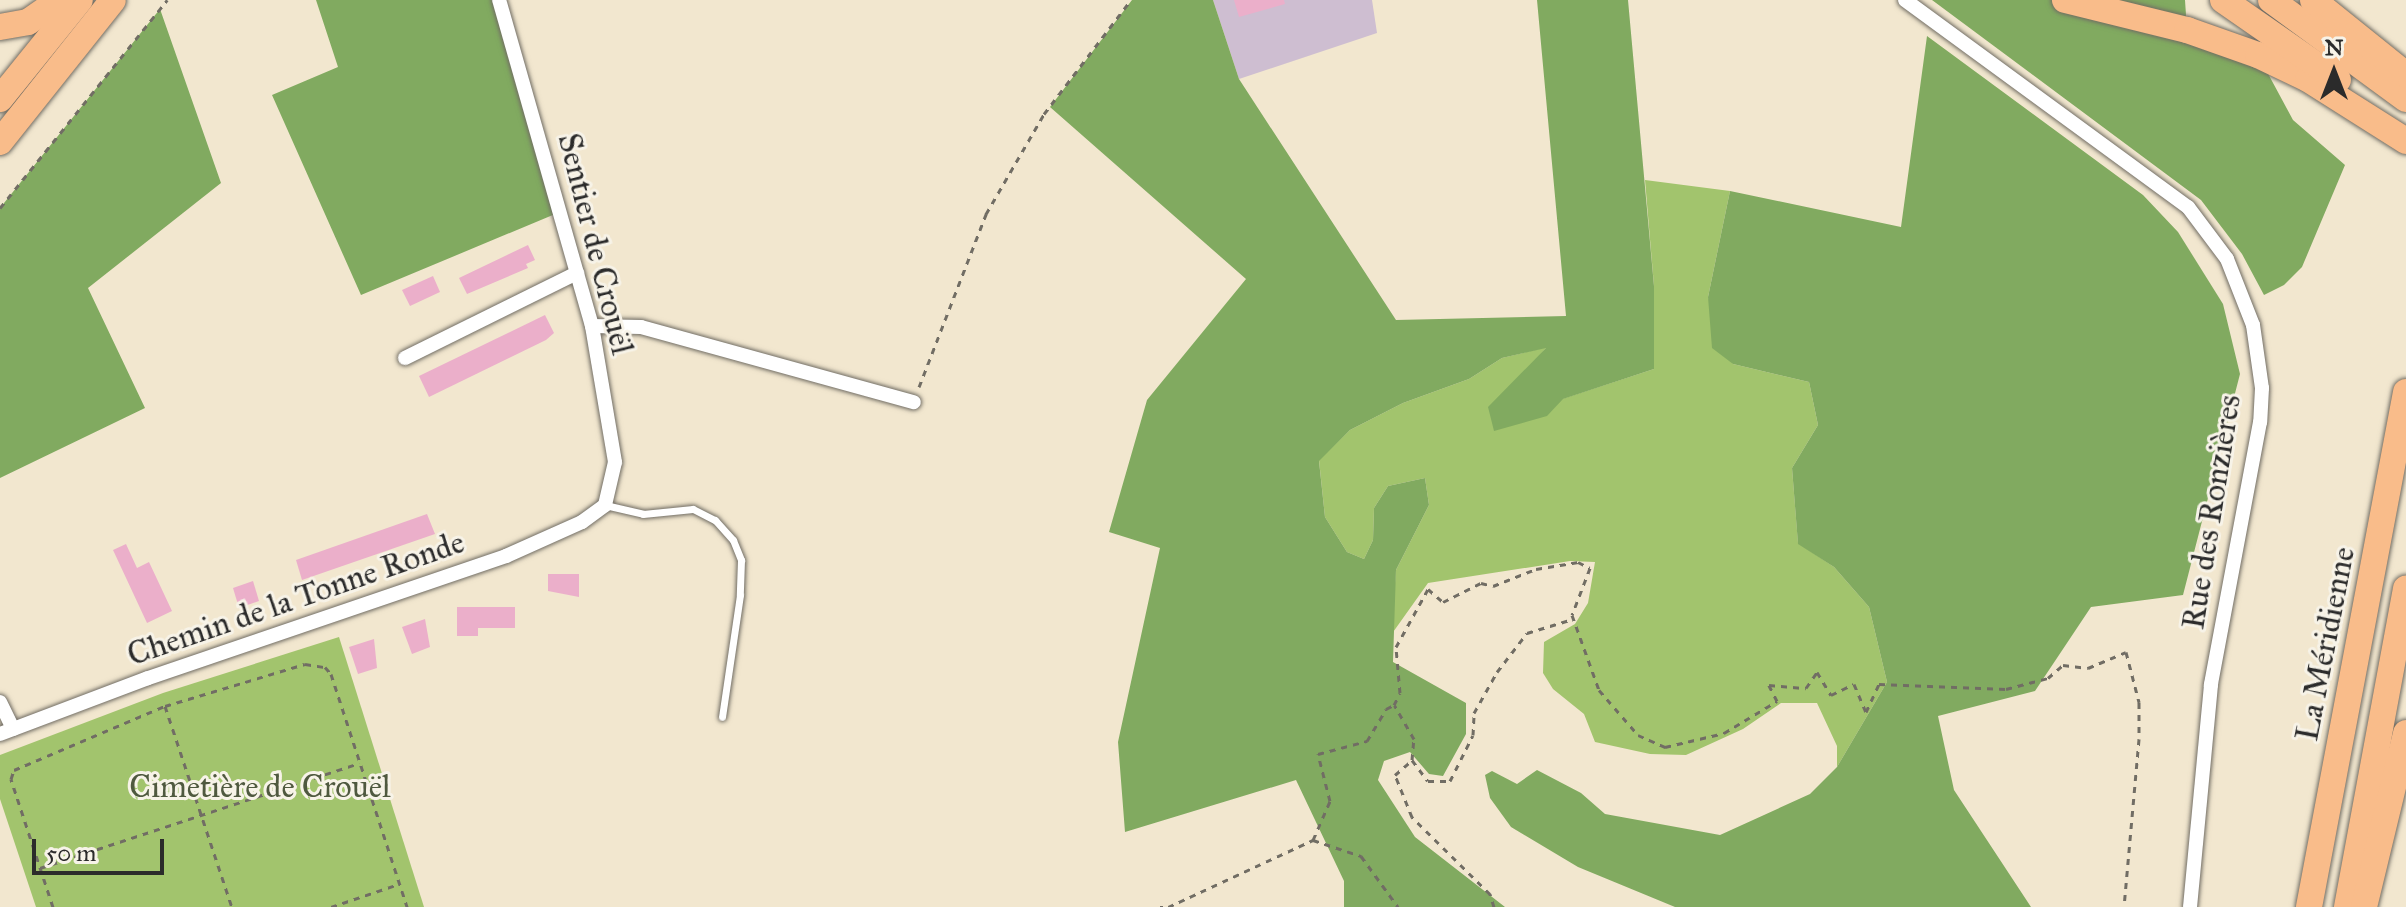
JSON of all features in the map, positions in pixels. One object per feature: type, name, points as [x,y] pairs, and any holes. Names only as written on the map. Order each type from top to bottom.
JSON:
[{"type":"highway","points":[[0,27],[28,22],[60,0]]},
{"type":"highway","points":[[0,99],[80,0]]},
{"type":"highway","points":[[0,142],[113,0]]},
{"type":"highway","points":[[2065,0],[2187,30],[2258,55],[2308,79],[2402,108]]},
{"type":"highway","points":[[2223,0],[2402,108]]},
{"type":"highway","points":[[2271,0],[2402,108]]},
{"type":"highway","points":[[2313,0],[2402,108]]},
{"type":"highway","name":"La Méridienne","points":[[2309,907],[2406,392]]},
{"type":"highway","name":"La Méridienne","points":[[2347,907],[2406,588]]},
{"type":"highway","points":[[2364,907],[2406,733]]},
{"type":"street","name":"Sentier de Crouël","points":[[499,0],[592,326],[615,462],[605,505]]},
{"type":"street","name":"Rue des Ronzières","points":[[1905,0],[2188,207],[2227,259],[2253,325],[2261,372],[2260,422],[2211,685],[2190,907]]},
{"type":"street","points":[[405,358],[577,273]]},
{"type":"street","points":[[592,326],[641,327],[914,402]]},
{"type":"street","name":"Chemin de la Tonne Ronde","points":[[7,732],[506,556],[582,522],[605,505]]},
{"type":"street","points":[[0,702],[7,732]]},
{"type":"lane","points":[[605,505],[643,514],[693,509],[715,520],[733,540],[741,560],[740,595],[722,717]]},
{"type":"path","points":[[0,208],[167,0]]},
{"type":"path","points":[[914,402],[971,241],[1044,114],[1131,0]]},
{"type":"path","points":[[1164,907],[1313,840],[1330,801],[1318,754],[1367,741],[1386,709],[1394,705],[1400,693],[1396,647],[1428,589],[1443,602],[1481,583],[1493,586],[1536,569],[1584,562],[1590,568],[1573,619],[1599,690],[1638,735],[1665,747],[1724,733],[1777,701],[1769,685],[1806,688],[1817,672],[1831,695],[1854,684],[1866,712],[1879,684],[2006,689],[2048,678],[2063,665],[2088,668],[2126,652],[2139,702],[2139,739],[2124,907]]},
{"type":"path","points":[[1394,705],[1414,739],[1412,760],[1428,781],[1450,781],[1473,735],[1474,713],[1497,672],[1527,633],[1573,619]]},
{"type":"path","points":[[53,907],[11,779],[14,770],[165,706],[305,664],[325,667],[407,907]]},
{"type":"path","points":[[165,706],[232,907]]},
{"type":"path","points":[[1412,760],[1395,775],[1412,817],[1490,894],[1494,907]]},
{"type":"path","points":[[40,868],[360,763]]},
{"type":"path","points":[[1313,840],[1361,856],[1398,907]]},
{"type":"path","points":[[331,907],[400,884]]},
{"type":"shaded area","points":[[1213,0],[1372,0],[1377,33],[1239,79]]},
{"type":"green space","points":[[316,0],[499,0],[560,212],[361,295],[272,95],[338,67]]},
{"type":"green space","points":[[1132,0],[1213,0],[1239,79],[1396,320],[1566,316],[1537,0],[1628,0],[1654,286],[1654,369],[1563,399],[1547,416],[1494,431],[1488,407],[1546,348],[1502,358],[1469,379],[1403,403],[1350,430],[1319,461],[1325,517],[1347,552],[1364,559],[1373,540],[1374,508],[1388,486],[1425,478],[1429,505],[1396,570],[1393,662],[1466,703],[1466,734],[1443,776],[1429,774],[1410,752],[1384,761],[1378,780],[1415,837],[1505,907],[1344,907],[1344,881],[1296,780],[1125,832],[1118,742],[1160,548],[1109,532],[1147,400],[1246,279],[1050,107]]},
{"type":"green space","points":[[1932,0],[2185,0],[2187,30],[2258,55],[2293,120],[2345,165],[2302,267],[2284,285],[2264,295],[2242,254],[2201,200]]},
{"type":"green space","points":[[160,9],[221,183],[88,288],[145,408],[0,478],[0,208]]},
{"type":"green space","points":[[1927,36],[2143,195],[2178,232],[2223,304],[2240,374],[2183,595],[2091,607],[2035,691],[1938,716],[1954,790],[2031,907],[1675,907],[1578,867],[1511,827],[1490,798],[1485,775],[1492,771],[1517,784],[1537,770],[1581,793],[1605,814],[1720,835],[1810,794],[1837,767],[1887,682],[1869,607],[1834,567],[1798,544],[1792,468],[1818,425],[1809,382],[1733,364],[1712,348],[1708,297],[1730,191],[1901,227]]},
{"type":"green space","points":[[1645,180],[1730,191],[1708,297],[1733,364],[1809,382],[1818,425],[1792,468],[1798,543],[1834,567],[1869,607],[1887,682],[1837,767],[1837,746],[1817,703],[1781,703],[1743,729],[1686,755],[1650,754],[1595,742],[1584,714],[1553,689],[1543,673],[1544,642],[1575,624],[1588,603],[1595,562],[1570,561],[1428,583],[1391,635],[1396,570],[1429,505],[1425,478],[1388,486],[1374,508],[1373,540],[1364,559],[1347,552],[1325,517],[1319,460],[1350,430],[1403,403],[1469,379],[1502,358],[1547,347],[1522,375],[1546,416],[1562,399],[1654,369],[1654,286]]},
{"type":"green space","name":"Cimetière de Crouël","points":[[339,637],[424,907],[36,907],[0,799],[0,755],[163,693]]},
{"type":"building","points":[[1234,0],[1284,0],[1285,4],[1239,17]]},
{"type":"building","points":[[528,245],[535,260],[526,264],[528,268],[467,294],[459,278]]},
{"type":"building","points":[[433,276],[440,292],[410,306],[402,290]]},
{"type":"building","points":[[545,315],[554,333],[546,340],[429,397],[419,376]]},
{"type":"building","points":[[427,514],[435,534],[302,580],[296,560]]},
{"type":"building","points":[[126,544],[137,568],[149,562],[172,611],[147,623],[113,550]]},
{"type":"building","points":[[548,574],[579,574],[579,597],[548,591]]},
{"type":"building","points":[[253,581],[259,601],[239,608],[233,588]]},
{"type":"building","points":[[457,607],[515,607],[515,628],[478,628],[478,636],[457,636]]},
{"type":"building","points":[[425,619],[430,647],[412,654],[402,627]]},
{"type":"building","points":[[374,639],[377,668],[358,674],[349,647]]}]
